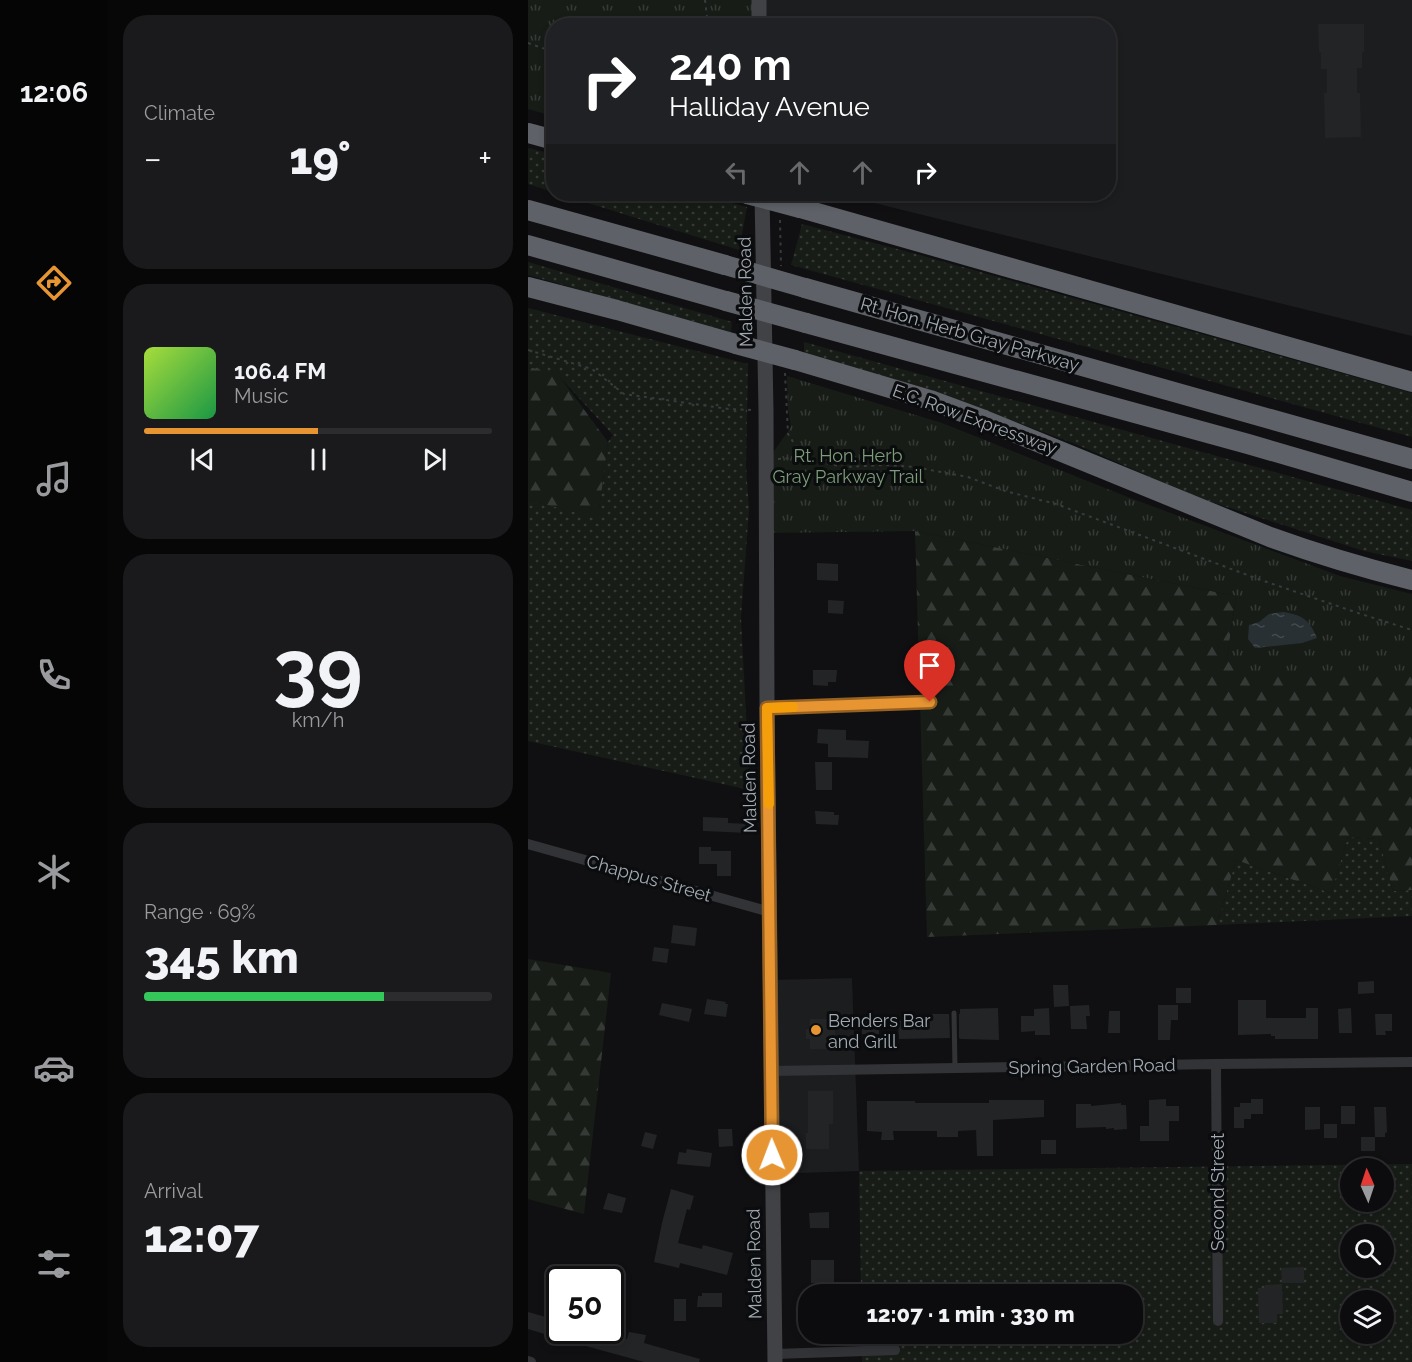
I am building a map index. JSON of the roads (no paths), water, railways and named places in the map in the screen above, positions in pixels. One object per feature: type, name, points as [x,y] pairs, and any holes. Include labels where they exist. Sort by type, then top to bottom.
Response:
[{"type":"highway","points":[[528,133],[546,138]]},
{"type":"highway","points":[[774,201],[1412,382]]},
{"type":"highway","name":"Rt. Hon. Herb Gray Parkway","points":[[528,210],[1412,459]]},
{"type":"highway","name":"Rt. Hon. Herb Gray Parkway","points":[[528,245],[1248,444],[1412,492]]},
{"type":"highway","name":"E.C. Row Expressway","points":[[528,287],[795,360],[930,400],[1005,428],[1270,537],[1373,571],[1412,580]]},
{"type":"main road","points":[[759,0],[759,18]]},
{"type":"main road","name":"Malden Road","points":[[762,201],[767,461],[767,708],[775,1358]]},
{"type":"street","points":[[767,708],[930,702]]},
{"type":"street","name":"Chappus Street","points":[[528,844],[770,912]]},
{"type":"street","name":"Spring Garden Road","points":[[771,1071],[1412,1062]]},
{"type":"street","name":"Second Street","points":[[1216,1064],[1218,1321]]},
{"type":"street","points":[[775,1358],[895,1350]]},
{"type":"lane","points":[[954,1013],[955,1068]]},
{"type":"water","points":[[1283,612],[1304,619],[1311,626],[1317,638],[1302,643],[1255,648],[1248,639],[1249,625],[1259,622],[1269,614]]},
{"type":"place","name":"Benders Bar and Grill","points":[[816,1030]]},
{"type":"park label","name":"Rt. Hon. Herb Gray Parkway Trail","points":[[848,465]]}]
